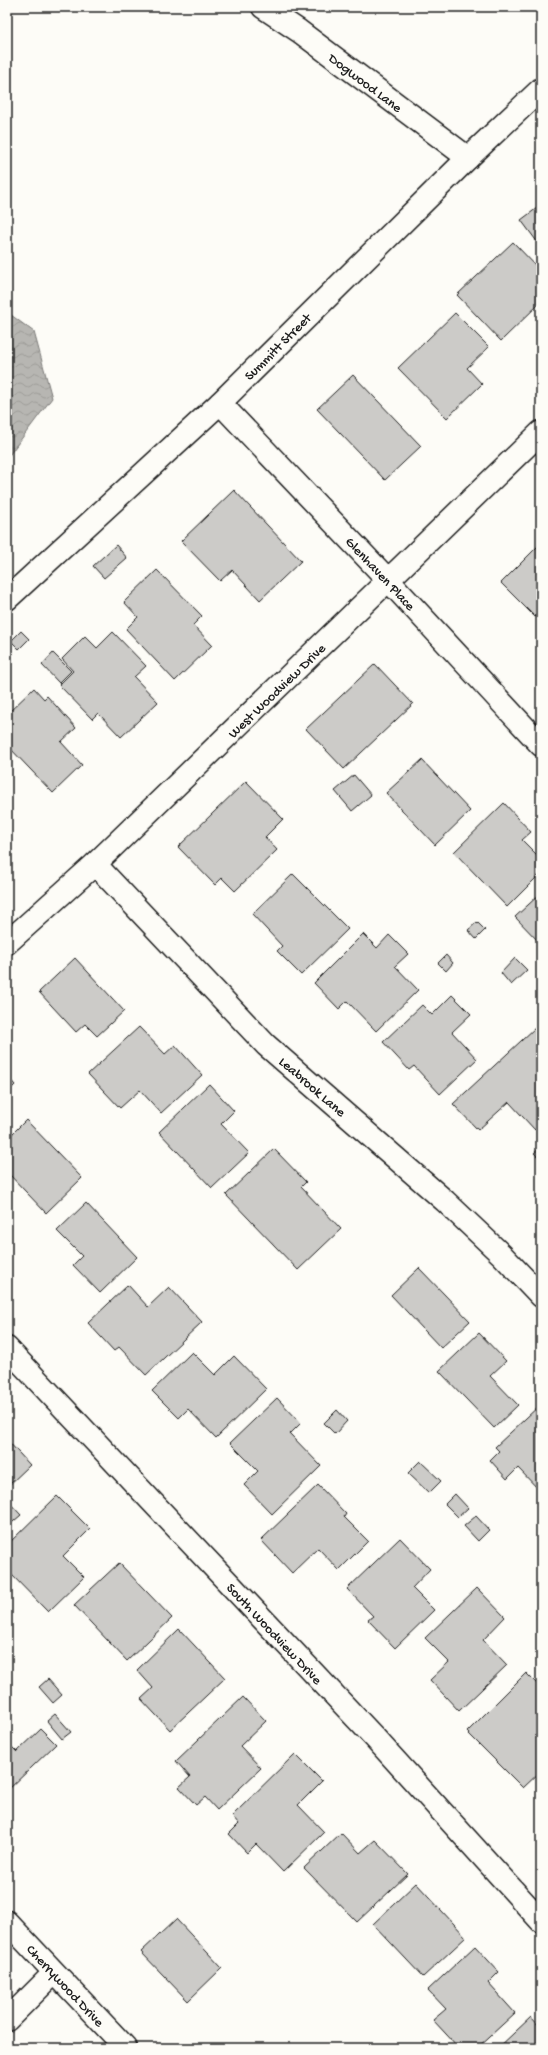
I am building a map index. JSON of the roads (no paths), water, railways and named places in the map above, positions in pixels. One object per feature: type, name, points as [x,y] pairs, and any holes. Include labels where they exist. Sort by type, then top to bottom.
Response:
[{"type":"street","name":"Dogwood Lane","points":[[263,7],[305,36],[468,158]]},
{"type":"street","name":"Summitt Street","points":[[7,599],[220,403],[541,88]]},
{"type":"street","name":"Glenhaven Place","points":[[220,403],[389,580],[541,745]]},
{"type":"street","name":"West Woodview Drive","points":[[7,943],[95,864],[541,432]]},
{"type":"street","name":"Leabrook Lane","points":[[95,864],[266,1045],[446,1201],[502,1255],[541,1296]]},
{"type":"street","name":"South Woodview Drive","points":[[7,1348],[374,1737],[541,1921]]},
{"type":"street","name":"Cherrywood Drive","points":[[7,1922],[126,2048]]},
{"type":"street","points":[[7,2020],[54,1973]]},
{"type":"water","points":[[7,312],[34,332],[52,398],[7,458]]}]
